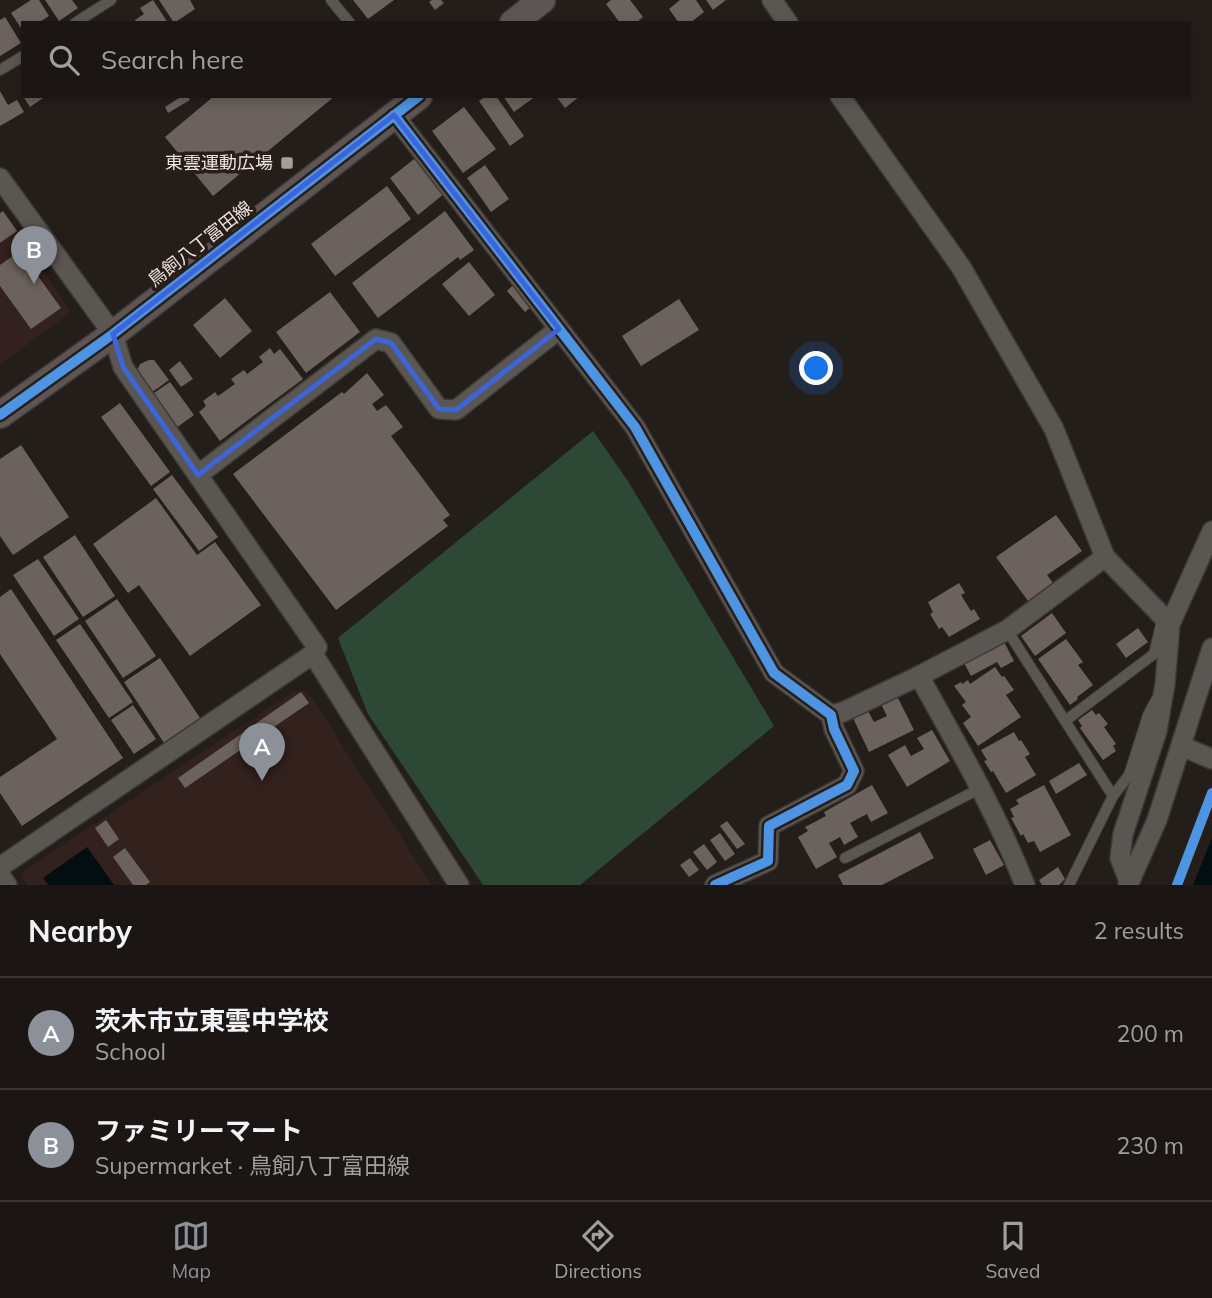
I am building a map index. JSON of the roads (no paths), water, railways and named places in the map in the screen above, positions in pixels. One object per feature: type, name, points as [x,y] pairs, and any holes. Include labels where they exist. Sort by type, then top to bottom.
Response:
[{"type":"main road","points":[[516,21],[542,0]]},
{"type":"main road","name":"鳥飼八丁富田線","points":[[0,415],[113,334],[409,102]]},
{"type":"street","points":[[772,0],[787,21]]},
{"type":"street","points":[[841,98],[961,267],[995,325],[1054,429],[1105,557],[1167,620]]},
{"type":"street","points":[[409,102],[559,329],[635,427],[774,673],[831,715],[834,729],[854,771],[847,785],[769,826],[768,862],[715,885]]},
{"type":"street","points":[[0,867],[313,654],[317,647],[123,367],[113,334],[2,184]]},
{"type":"street","points":[[198,475],[376,339],[391,343],[439,409],[456,410],[559,329]]},
{"type":"street","points":[[1128,883],[1120,858],[1123,834],[1157,731],[1165,684],[1167,620],[1212,531]]},
{"type":"street","points":[[831,715],[843,712],[919,676],[1007,630],[1105,557]]},
{"type":"street","points":[[1128,883],[1157,820],[1196,752],[1212,648]]},
{"type":"street","points":[[313,654],[459,885]]},
{"type":"street","points":[[919,676],[981,788],[1025,885]]},
{"type":"street","points":[[0,875],[7,885]]},
{"type":"lane","points":[[78,21],[111,0]]},
{"type":"lane","points":[[331,0],[348,21]]},
{"type":"lane","points":[[0,70],[21,57]]},
{"type":"lane","points":[[1065,721],[1154,654],[1167,620]]},
{"type":"lane","points":[[1007,630],[1113,796]]},
{"type":"lane","points":[[1069,885],[1113,796],[1129,775],[1149,715],[1165,684]]},
{"type":"lane","points":[[845,858],[981,788]]},
{"type":"place","name":"東雲運動広場","points":[[287,163]]},
{"type":"place","name":"ファミリーマート","points":[[34,284]]},
{"type":"place","name":"茨木市立東雲中学校","points":[[262,781]]}]
